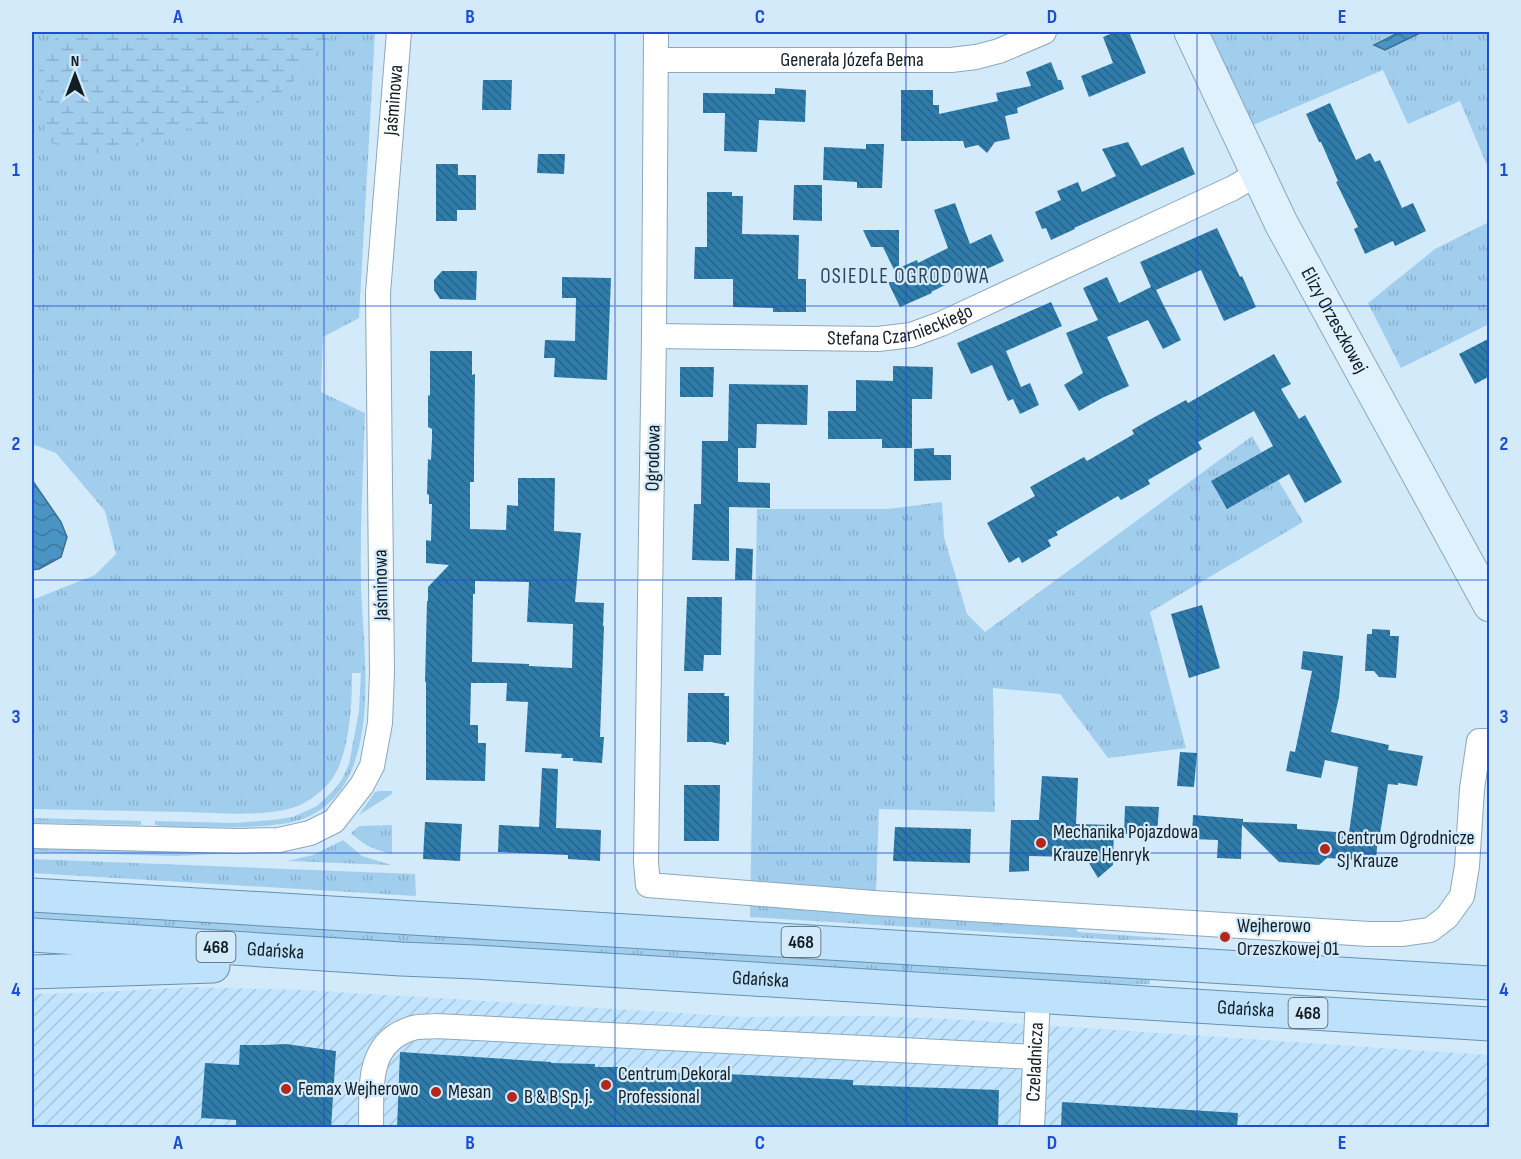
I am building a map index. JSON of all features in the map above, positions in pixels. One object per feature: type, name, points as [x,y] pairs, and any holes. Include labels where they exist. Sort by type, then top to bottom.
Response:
[{"type":"main road","name":"Gdańska","points":[[32,895],[1490,983]]},
{"type":"main road","name":"Gdańska","points":[[32,935],[1490,1024]]},
{"type":"main road","points":[[32,972],[401,959]]},
{"type":"street","name":"Jaśminowa","points":[[32,836],[227,841],[279,840],[310,833],[334,821],[362,785],[372,766],[380,723],[382,673],[378,294],[399,32]]},
{"type":"street","name":"Ogrodowa","points":[[656,32],[646,850],[648,885],[874,903],[1369,934],[1401,934],[1430,930],[1447,917],[1462,896],[1479,741],[1490,741]]},
{"type":"street","name":"Generała Józefa Bema","points":[[656,60],[951,60],[999,51],[1044,32]]},
{"type":"street","name":"Elizy Orzeszkowej","points":[[1191,32],[1281,223],[1490,605]]},
{"type":"street","name":"Stefana Czarnieckiego","points":[[654,336],[878,339],[911,334],[941,324],[1233,188],[1257,174]]},
{"type":"street","name":"Czeladnicza","points":[[1032,1128],[1038,996]]},
{"type":"street","points":[[371,1128],[373,1075],[378,1054],[393,1037],[413,1028],[436,1026],[1035,1057]]},
{"type":"shaded area","points":[[194,987],[304,990],[745,1017],[873,1016],[949,1019],[1489,1055],[1489,1127],[32,1127],[32,994]]},
{"type":"green space","points":[[32,32],[375,32],[359,318],[323,337],[321,392],[365,413],[361,565],[366,683],[364,718],[358,751],[347,781],[328,804],[300,820],[273,825],[239,827],[155,825],[155,821],[234,823],[272,820],[293,817],[317,806],[335,789],[349,764],[359,711],[361,673],[352,673],[346,745],[336,772],[321,791],[297,806],[266,813],[240,814],[32,809],[32,600],[95,575],[116,554],[105,511],[56,453],[32,444]]},
{"type":"green space","points":[[61,32],[334,32],[286,90],[212,123],[101,154],[46,142],[38,60]]},
{"type":"green space","points":[[1206,32],[1489,32],[1489,170],[1460,101],[1408,124],[1383,70],[1251,126]]},
{"type":"green space","points":[[1489,222],[1489,324],[1401,368],[1368,303],[1435,249]]},
{"type":"green space","points":[[1252,436],[1303,522],[1150,612],[1186,748],[1108,758],[1060,694],[993,688],[995,812],[879,809],[876,893],[1075,927],[1078,932],[1191,940],[1116,940],[750,917],[757,509],[888,509],[942,502],[944,537],[967,614],[985,632]]},
{"type":"green space","points":[[392,791],[392,794],[359,815],[375,792]]},
{"type":"green space","points":[[32,818],[141,821],[141,824],[32,823]]},
{"type":"green space","points":[[392,825],[392,854],[360,841],[351,833],[359,826]]},
{"type":"green space","points":[[343,840],[362,856],[391,865],[287,861],[313,855]]},
{"type":"green space","points":[[32,847],[239,853],[176,856],[32,852]]},
{"type":"green space","points":[[32,859],[415,874],[416,896],[32,873]]},
{"type":"green space","points":[[32,906],[1150,973],[1150,984],[1111,985],[32,920]]},
{"type":"water","points":[[1400,32],[1422,32],[1385,50],[1374,45]]},
{"type":"water","points":[[32,480],[61,522],[67,537],[61,557],[39,569],[32,570]]},
{"type":"building","points":[[1115,32],[1129,32],[1146,73],[1089,97],[1081,76],[1113,63],[1103,37]]},
{"type":"building","points":[[1051,62],[1064,89],[1017,108],[1018,113],[1005,116],[1010,139],[995,142],[987,153],[978,145],[965,148],[963,141],[901,141],[901,90],[933,90],[933,105],[939,105],[939,114],[998,101],[996,93],[1031,86],[1026,72]]},
{"type":"building","points":[[483,80],[512,80],[511,110],[482,110]]},
{"type":"building","points":[[775,88],[806,90],[805,122],[759,120],[757,152],[724,151],[725,113],[703,113],[703,93],[775,94]]},
{"type":"building","points":[[1330,103],[1356,160],[1370,153],[1375,162],[1380,160],[1402,208],[1413,203],[1426,231],[1395,246],[1393,241],[1365,254],[1354,229],[1358,227],[1336,182],[1338,181],[1321,142],[1306,114]]},
{"type":"building","points":[[1128,142],[1141,166],[1183,147],[1195,174],[1051,240],[1046,228],[1042,229],[1035,212],[1061,200],[1057,191],[1078,182],[1082,192],[1116,176],[1102,149]]},
{"type":"building","points":[[866,144],[884,144],[882,188],[857,188],[857,182],[823,180],[824,147],[866,149]]},
{"type":"building","points":[[538,154],[565,154],[564,174],[537,173]]},
{"type":"building","points":[[436,164],[458,164],[458,175],[476,175],[476,210],[457,210],[457,221],[436,221]]},
{"type":"building","points":[[794,185],[822,185],[822,221],[793,220]]},
{"type":"building","points":[[707,192],[732,192],[732,196],[743,196],[742,234],[799,235],[798,279],[806,279],[806,312],[773,312],[773,308],[733,307],[733,279],[694,279],[695,247],[707,247]]},
{"type":"building","points":[[955,203],[970,244],[991,234],[1004,261],[974,275],[972,271],[947,282],[951,282],[900,307],[888,282],[900,282],[883,247],[871,247],[863,230],[899,230],[899,268],[917,260],[918,263],[948,248],[934,210]]},
{"type":"building","points":[[1217,228],[1256,307],[1224,321],[1201,270],[1156,290],[1181,340],[1163,349],[1148,320],[1107,337],[1129,386],[1079,411],[1064,385],[1083,373],[1066,333],[1098,320],[1083,288],[1107,277],[1119,303],[1151,287],[1140,262]]},
{"type":"building","points":[[442,271],[477,271],[476,300],[440,299],[434,290],[434,280]]},
{"type":"building","points":[[562,277],[611,278],[607,380],[554,377],[555,358],[544,358],[545,340],[575,341],[576,298],[562,298]]},
{"type":"building","points":[[1051,302],[1062,326],[1006,351],[1021,387],[1030,383],[1039,405],[1020,414],[1013,399],[1008,401],[992,365],[971,374],[957,343]]},
{"type":"building","points":[[1490,338],[1490,376],[1475,384],[1459,354]]},
{"type":"building","points":[[430,351],[472,351],[472,375],[475,374],[474,482],[470,482],[470,529],[506,530],[507,505],[518,506],[518,478],[555,478],[554,531],[581,533],[575,602],[604,603],[600,737],[604,737],[602,763],[573,761],[573,758],[561,758],[562,754],[525,752],[528,702],[506,701],[507,683],[471,683],[470,725],[478,725],[478,743],[486,743],[485,781],[426,780],[425,682],[428,587],[449,565],[426,563],[426,540],[431,541],[432,504],[429,504],[427,494],[428,459],[431,460],[432,439],[432,429],[428,427],[428,395],[430,396]],"holes":[[[475,581],[529,582],[527,622],[573,624],[572,668],[472,662]]]},
{"type":"building","points":[[1274,354],[1291,384],[1281,389],[1299,419],[1305,415],[1342,482],[1305,503],[1289,474],[1227,509],[1211,481],[1273,446],[1254,411],[1198,442],[1202,449],[1148,480],[1150,484],[1121,500],[1118,496],[1056,532],[1058,535],[1048,540],[1051,546],[1022,563],[1019,557],[1009,563],[987,523],[1035,496],[1030,487],[1084,457],[1087,461],[1134,434],[1132,430],[1151,419],[1186,400],[1188,403]]},
{"type":"building","points":[[893,366],[933,367],[932,399],[912,399],[912,448],[882,448],[882,439],[828,439],[828,411],[856,411],[856,380],[893,381]]},
{"type":"building","points":[[680,367],[714,367],[713,397],[680,397]]},
{"type":"building","points":[[729,384],[808,385],[807,425],[757,424],[756,448],[738,448],[738,482],[770,483],[770,508],[729,507],[729,561],[692,560],[694,504],[701,504],[702,441],[728,441]]},
{"type":"building","points":[[934,448],[934,455],[951,455],[951,480],[914,481],[914,449]]},
{"type":"building","points":[[736,548],[753,549],[752,580],[735,580]]},
{"type":"building","points":[[687,597],[722,597],[721,655],[704,655],[703,671],[684,671]]},
{"type":"building","points":[[1202,605],[1220,668],[1189,678],[1171,614]]},
{"type":"building","points":[[1372,629],[1390,630],[1390,636],[1399,636],[1396,678],[1379,677],[1374,671],[1365,671],[1367,634],[1372,634]]},
{"type":"building","points":[[1303,651],[1343,656],[1339,697],[1331,732],[1389,745],[1388,750],[1423,756],[1417,786],[1388,784],[1380,834],[1378,834],[1376,861],[1327,858],[1319,865],[1279,862],[1242,825],[1241,859],[1217,858],[1218,840],[1192,839],[1193,815],[1243,819],[1243,822],[1297,824],[1297,829],[1349,833],[1358,767],[1325,760],[1321,778],[1286,771],[1290,751],[1295,752],[1312,671],[1301,669]]},
{"type":"building","points":[[688,693],[725,693],[724,696],[729,696],[729,742],[726,742],[726,745],[711,742],[687,742]]},
{"type":"building","points":[[1180,752],[1197,753],[1194,787],[1177,786]]},
{"type":"building","points":[[542,768],[558,769],[556,828],[601,830],[600,861],[568,859],[568,855],[498,852],[499,825],[539,827]]},
{"type":"building","points":[[1042,776],[1078,778],[1076,824],[1114,825],[1113,865],[1098,878],[1089,863],[1072,863],[1072,857],[1029,856],[1029,871],[1009,872],[1011,820],[1039,820]]},
{"type":"building","points":[[684,785],[720,785],[719,841],[684,841]]},
{"type":"building","points":[[1125,806],[1159,807],[1157,835],[1124,834]]},
{"type":"building","points":[[425,822],[462,824],[460,861],[423,859]]},
{"type":"building","points":[[895,827],[971,829],[970,863],[893,861]]},
{"type":"building","name":"Femax Wejherowo","points":[[286,1044],[336,1051],[331,1128],[236,1128],[236,1120],[201,1118],[205,1063],[239,1065],[240,1045]]},
{"type":"building","points":[[400,1052],[595,1064],[595,1067],[626,1067],[626,1072],[853,1080],[853,1085],[999,1090],[998,1128],[397,1128]]},
{"type":"building","points":[[1062,1102],[1238,1113],[1237,1128],[1061,1128]]},
{"type":"place","name":"Mechanika Pojazdowa Krauze Henryk","points":[[1041,843]]},
{"type":"place","name":"Centrum Ogrodnicze SJ Krauze","points":[[1325,849]]},
{"type":"place","name":"Wejherowo Orzeszkowej 01","points":[[1225,937]]},
{"type":"place","name":"Centrum Dekoral Professional","points":[[606,1085]]},
{"type":"place","name":"Femax Wejherowo","points":[[286,1089]]},
{"type":"place","name":"Mesan","points":[[436,1092]]},
{"type":"place","name":"B & B Sp. j.","points":[[512,1097]]},
{"type":"district","name":"OSIEDLE OGRODOWA","points":[[905,276]]}]
